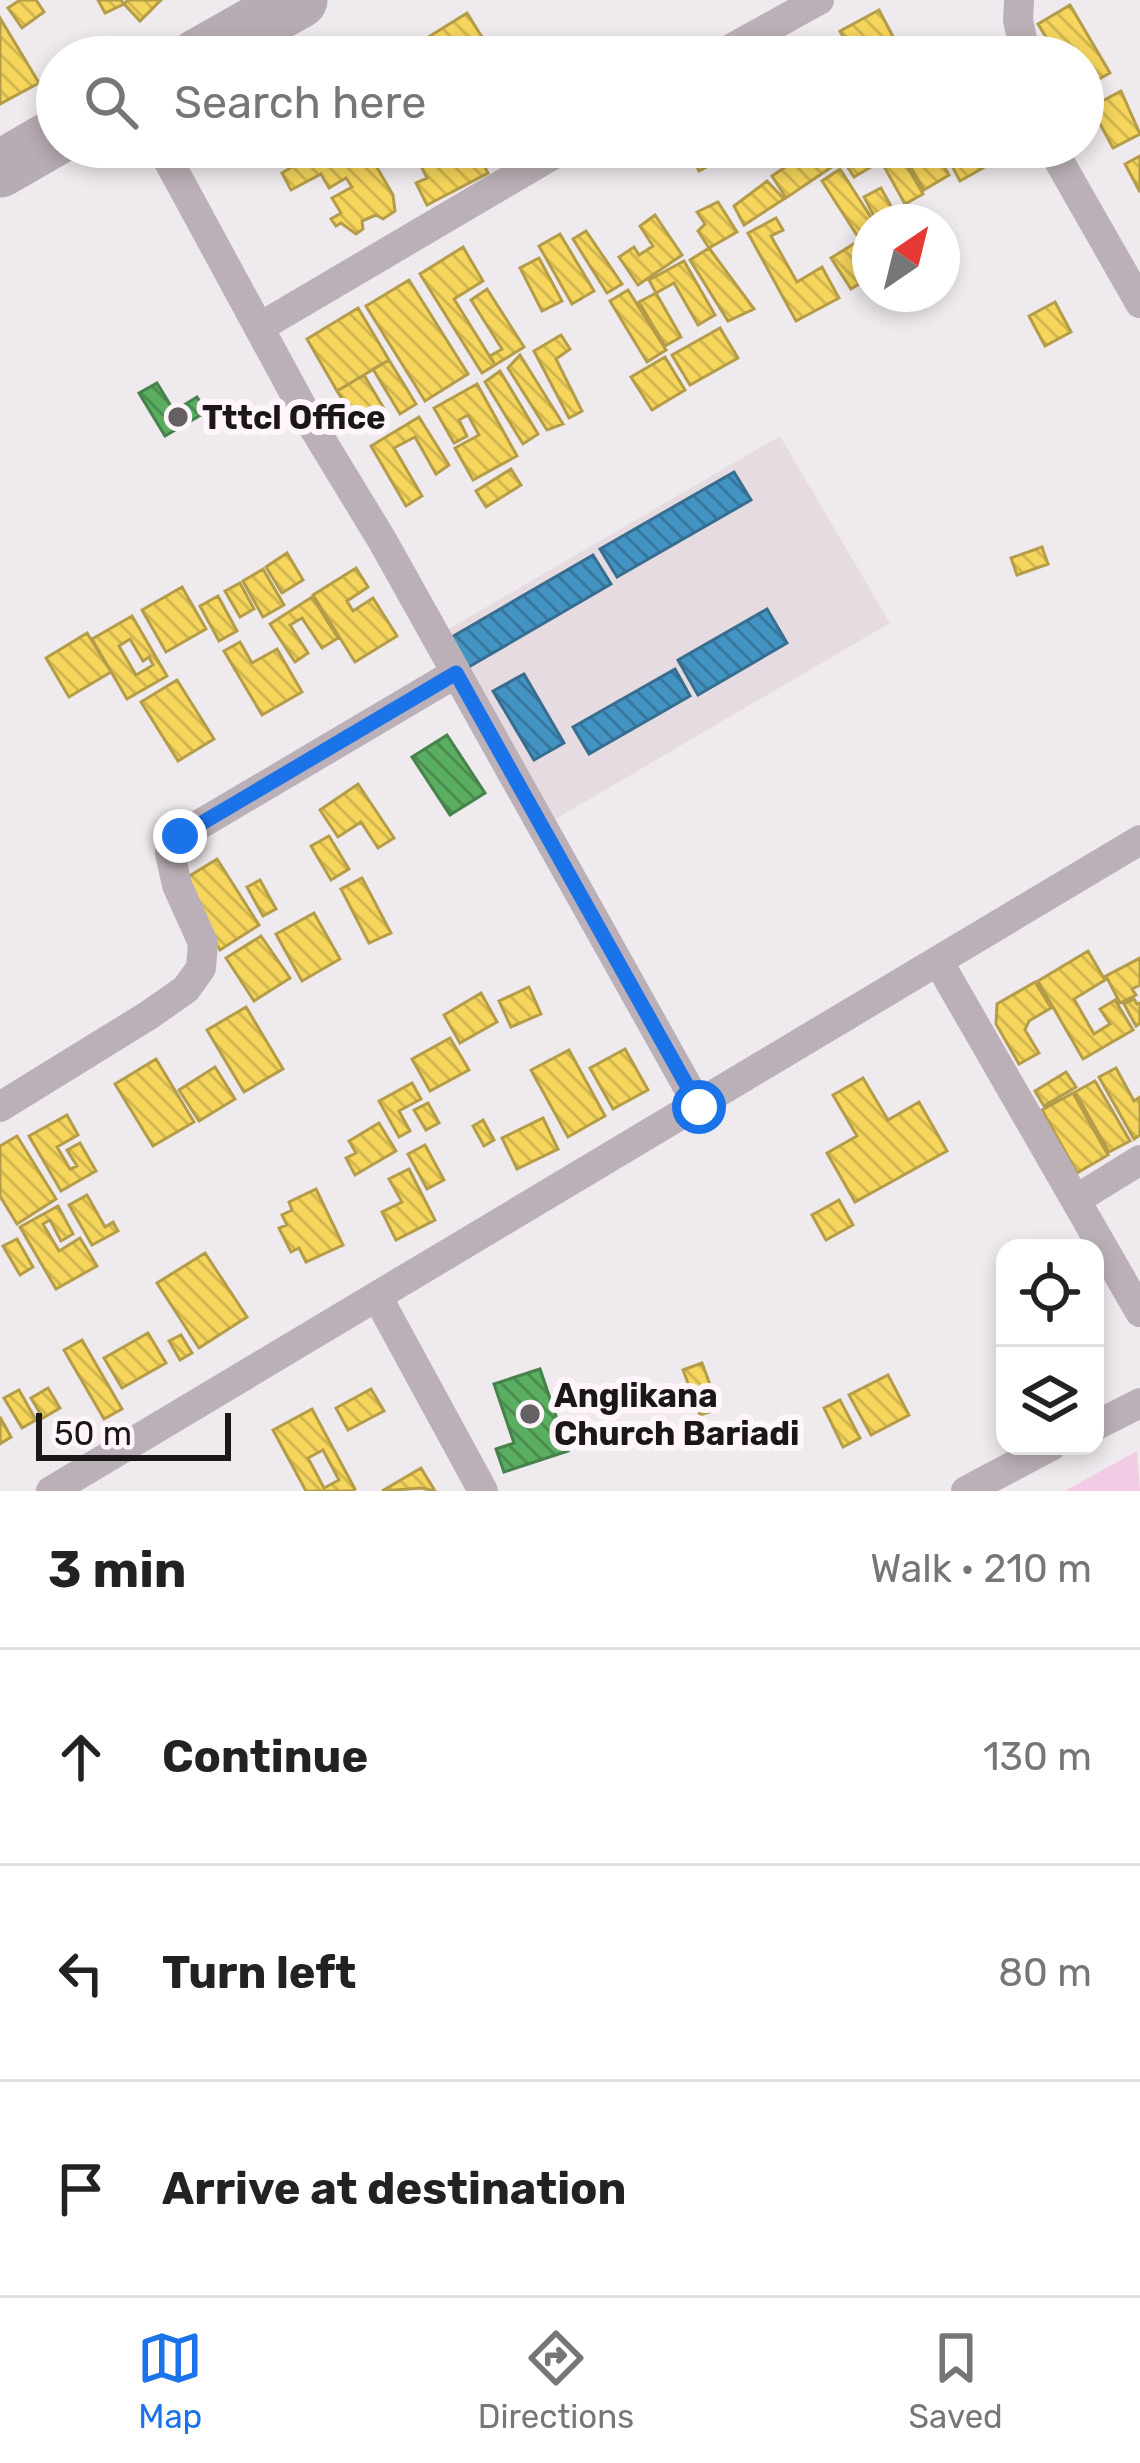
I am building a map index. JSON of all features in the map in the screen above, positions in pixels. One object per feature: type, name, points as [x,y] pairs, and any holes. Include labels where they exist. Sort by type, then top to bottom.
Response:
[{"type":"highway","points":[[235,36],[299,0]]},
{"type":"highway","points":[[0,169],[36,148]]},
{"type":"street","points":[[754,36],[819,0]]},
{"type":"street","points":[[1019,0],[1022,36]]},
{"type":"street","points":[[173,168],[309,420],[382,539],[699,1107]]},
{"type":"street","points":[[260,327],[529,168]]},
{"type":"street","points":[[1063,168],[1140,303]]},
{"type":"street","points":[[0,1106],[149,1015],[186,989],[201,968],[203,943],[177,885],[170,853],[180,836],[456,673]]},
{"type":"street","points":[[51,1491],[1140,840]]},
{"type":"street","points":[[938,961],[1140,1312]]},
{"type":"street","points":[[1077,1199],[1140,1160]]},
{"type":"street","points":[[378,1298],[483,1491]]},
{"type":"street","points":[[1104,1421],[1140,1403]]},
{"type":"street","points":[[966,1491],[1034,1455]]},
{"type":"shaded area","points":[[780,436],[890,623],[552,821],[442,633]]},
{"type":"shaded area","points":[[1137,1451],[1140,1491],[1065,1491]]},
{"type":"building: Homes","points":[[20,0],[36,0],[44,12],[22,28],[8,8]]},
{"type":"building: Homes","points":[[98,0],[121,0],[124,4],[105,13]]},
{"type":"building: Homes","points":[[161,0],[140,21],[124,4]]},
{"type":"building: Homes","points":[[1070,5],[1088,36],[1045,36],[1038,24]]},
{"type":"building: Homes","points":[[879,10],[893,36],[843,36],[840,31]]},
{"type":"building: Homes","points":[[467,13],[481,36],[430,36]]},
{"type":"building: Homes","points":[[0,18],[36,85],[0,104]]},
{"type":"building: Homes","points":[[1121,91],[1140,134],[1113,148],[1104,131],[1104,100]]},
{"type":"building: Homes","points":[[1140,156],[1140,192],[1125,164]]},
{"type":"building: Homes","points":[[290,168],[377,168],[393,195],[395,211],[383,219],[376,215],[362,221],[363,229],[356,234],[331,219],[341,213],[332,198],[352,187],[346,178],[329,188],[321,174],[291,190],[282,173]]},
{"type":"building: Homes","points":[[422,168],[486,168],[488,173],[427,205],[416,183],[427,178]]},
{"type":"building: Homes","points":[[784,168],[830,168],[786,198],[772,176]]},
{"type":"building: Homes","points":[[848,168],[869,168],[854,177]]},
{"type":"building: Homes","points":[[885,168],[908,168],[923,194],[905,204]]},
{"type":"building: Homes","points":[[911,168],[945,168],[949,175],[924,190]]},
{"type":"building: Homes","points":[[953,168],[983,168],[960,181]]},
{"type":"building: Homes","points":[[840,169],[862,204],[852,204],[852,228],[822,181]]},
{"type":"building: Homes","points":[[767,181],[784,199],[744,225],[734,206]]},
{"type":"building: Homes","points":[[881,188],[890,204],[868,204],[864,197]]},
{"type":"building: Homes","points":[[718,202],[737,232],[709,248],[698,231],[705,224],[697,212]]},
{"type":"building: Homes","points":[[655,215],[682,255],[638,285],[619,257],[634,247],[639,255],[653,246],[640,226]]},
{"type":"building: Homes","points":[[776,218],[783,230],[771,236],[797,282],[822,267],[839,298],[796,321],[748,233]]},
{"type":"building: Homes","points":[[586,231],[622,284],[607,293],[573,239]]},
{"type":"building: Homes","points":[[560,234],[594,291],[572,304],[539,246]]},
{"type":"building: Homes","points":[[852,245],[852,288],[851,289],[831,258]]},
{"type":"building: Homes","points":[[463,247],[483,281],[454,299],[495,365],[482,373],[420,274]]},
{"type":"building: Homes","points":[[709,248],[754,309],[728,321],[690,260]]},
{"type":"building: Homes","points":[[539,258],[562,301],[542,311],[520,268]]},
{"type":"building: Homes","points":[[684,261],[715,315],[698,325],[674,283],[656,293],[649,280]]},
{"type":"building: Homes","points":[[409,280],[468,374],[425,401],[366,306]]},
{"type":"building: Homes","points":[[487,289],[524,347],[495,365],[490,356],[502,349],[471,300]]},
{"type":"building: Homes","points":[[628,290],[666,350],[647,362],[610,301]]},
{"type":"building: Homes","points":[[656,293],[681,337],[665,346],[639,302]]},
{"type":"building: Homes","points":[[1055,302],[1071,332],[1045,346],[1029,316]]},
{"type":"building: Homes","points":[[358,308],[389,360],[337,391],[307,339]]},
{"type":"building: Homes","points":[[720,328],[738,358],[690,385],[672,355]]},
{"type":"building: Homes","points":[[561,335],[570,349],[556,359],[582,411],[569,418],[534,351]]},
{"type":"building: Homes","points":[[520,355],[563,424],[547,430],[508,368]]},
{"type":"building: Homes","points":[[665,357],[685,390],[652,410],[631,377]]},
{"type":"building: Homes","points":[[389,360],[416,404],[400,414],[373,369]]},
{"type":"building: Homes","points":[[500,371],[538,434],[523,444],[485,382]]},
{"type":"building: Homes","points":[[364,375],[386,412],[360,427],[337,391]]},
{"type":"building: Homes","points":[[477,384],[517,456],[473,480],[455,448],[479,435],[468,415],[459,420],[467,436],[454,443],[434,408]]},
{"type":"building: Homes","points":[[419,417],[449,465],[436,474],[415,437],[394,448],[422,496],[406,506],[371,446]]},
{"type":"building: Homes","points":[[511,469],[521,485],[486,507],[476,491]]},
{"type":"building: Homes","points":[[1042,547],[1048,564],[1017,575],[1011,558]]},
{"type":"building: Homes","points":[[287,553],[303,580],[282,593],[266,567]]},
{"type":"building: Homes","points":[[356,568],[368,587],[347,601],[353,611],[373,598],[397,636],[355,662],[313,595]]},
{"type":"building: Homes","points":[[263,569],[284,605],[263,617],[243,581]]},
{"type":"building: Homes","points":[[240,583],[254,609],[240,617],[225,591]]},
{"type":"building: Homes","points":[[182,587],[206,629],[166,652],[142,610]]},
{"type":"building: Homes","points":[[218,596],[237,631],[219,641],[200,606]]},
{"type":"building: Homes","points":[[312,597],[338,638],[322,648],[302,618],[290,625],[308,653],[295,662],[270,624]]},
{"type":"building: Homes","points":[[132,616],[167,676],[127,699],[92,639]],"holes":[[[130,639],[143,661],[149,657],[153,665],[136,675],[119,646]]]},
{"type":"building: Homes","points":[[87,633],[111,672],[69,697],[46,658]]},
{"type":"building: Homes","points":[[240,642],[252,663],[277,649],[302,692],[262,715],[224,651]]},
{"type":"building: Homes","points":[[177,680],[214,739],[178,761],[141,702]]},
{"type":"building: Homes","points":[[358,784],[394,838],[378,848],[361,822],[338,837],[320,810]]},
{"type":"building: Homes","points":[[329,836],[349,869],[331,880],[311,846]]},
{"type":"building: Homes","points":[[217,859],[259,925],[220,950],[178,883]]},
{"type":"building: Homes","points":[[362,878],[391,933],[369,943],[341,889]]},
{"type":"building: Homes","points":[[260,880],[276,909],[263,916],[247,887]]},
{"type":"building: Homes","points":[[314,913],[340,959],[302,981],[276,934]]},
{"type":"building: Homes","points":[[261,936],[290,978],[254,1001],[226,958]]},
{"type":"building: Homes","points":[[1088,951],[1105,980],[1074,999],[1094,1034],[1110,1024],[1100,1009],[1115,1000],[1133,1030],[1083,1059],[1038,981]]},
{"type":"building: Homes","points":[[1140,958],[1140,985],[1132,989],[1136,995],[1120,1003],[1106,976]]},
{"type":"building: Homes","points":[[1035,982],[1051,1008],[1029,1021],[1025,1030],[1039,1053],[1019,1064],[996,1024],[997,1004]]},
{"type":"building: Homes","points":[[529,987],[541,1014],[511,1027],[499,1001]]},
{"type":"building: Homes","points":[[481,993],[497,1022],[460,1043],[444,1015]]},
{"type":"building: Homes","points":[[1134,999],[1140,1003],[1136,1026],[1124,1004]]},
{"type":"building: Homes","points":[[246,1007],[283,1069],[244,1092],[207,1030]]},
{"type":"building: Homes","points":[[450,1038],[469,1070],[430,1091],[412,1059]]},
{"type":"building: Homes","points":[[625,1049],[648,1090],[613,1109],[590,1068]]},
{"type":"building: Homes","points":[[569,1050],[605,1116],[568,1137],[531,1070]]},
{"type":"building: Homes","points":[[156,1059],[194,1122],[153,1146],[115,1084]]},
{"type":"building: Homes","points":[[215,1067],[235,1099],[199,1121],[179,1090]]},
{"type":"building: Homes","points":[[1116,1068],[1134,1101],[1140,1097],[1140,1135],[1134,1139],[1099,1077]]},
{"type":"building: Homes","points":[[1066,1072],[1076,1087],[1044,1106],[1035,1091]]},
{"type":"building: Homes","points":[[863,1078],[888,1120],[919,1102],[947,1151],[855,1202],[827,1153],[857,1136],[833,1095]]},
{"type":"building: Homes","points":[[1095,1081],[1130,1141],[1109,1152],[1075,1092]]},
{"type":"building: Homes","points":[[412,1083],[421,1099],[399,1111],[410,1131],[399,1137],[379,1101]]},
{"type":"building: Homes","points":[[1073,1093],[1108,1155],[1077,1173],[1042,1110]]},
{"type":"building: Homes","points":[[428,1103],[439,1123],[426,1130],[414,1110]]},
{"type":"building: Homes","points":[[67,1115],[78,1135],[57,1147],[70,1169],[77,1166],[67,1150],[80,1143],[96,1171],[61,1191],[29,1136]]},
{"type":"building: Homes","points":[[543,1118],[558,1149],[517,1169],[502,1138]]},
{"type":"building: Homes","points":[[483,1120],[494,1140],[484,1146],[473,1126]]},
{"type":"building: Homes","points":[[379,1123],[396,1151],[355,1175],[346,1158],[356,1153],[349,1141]]},
{"type":"building: Homes","points":[[17,1136],[56,1199],[17,1224],[0,1196],[0,1146]]},
{"type":"building: Homes","points":[[425,1145],[444,1180],[427,1189],[408,1154]]},
{"type":"building: Homes","points":[[409,1169],[435,1220],[396,1240],[382,1212],[402,1202],[389,1179]]},
{"type":"building: Homes","points":[[316,1189],[343,1245],[306,1262],[299,1248],[291,1252],[279,1228],[287,1225],[282,1215],[292,1210],[289,1202]]},
{"type":"building: Homes","points":[[87,1195],[105,1227],[113,1222],[118,1231],[92,1245],[69,1205]]},
{"type":"building: Homes","points":[[839,1200],[853,1225],[826,1240],[812,1215]]},
{"type":"building: Homes","points":[[58,1206],[73,1234],[61,1241],[50,1220],[43,1224],[59,1251],[80,1238],[97,1266],[56,1289],[20,1227]]},
{"type":"building: Homes","points":[[17,1239],[33,1267],[20,1275],[3,1246]]},
{"type":"building: Homes","points":[[205,1253],[247,1317],[199,1348],[157,1283]]},
{"type":"building: Homes","points":[[148,1333],[166,1363],[122,1388],[104,1358]]},
{"type":"building: Homes","points":[[181,1335],[192,1353],[180,1360],[169,1341]]},
{"type":"building: Homes","points":[[82,1340],[122,1409],[104,1419],[64,1350]]},
{"type":"building: Homes","points":[[702,1363],[719,1409],[700,1415],[683,1370]]},
{"type":"building: Homes","points":[[888,1375],[909,1415],[871,1435],[849,1395]]},
{"type":"building: Homes","points":[[48,1388],[60,1408],[43,1418],[31,1398]]},
{"type":"building: Homes","points":[[371,1389],[384,1411],[348,1430],[336,1408]]},
{"type":"building: Homes","points":[[19,1390],[36,1420],[22,1428],[4,1398]]},
{"type":"building: Homes","points":[[840,1400],[860,1438],[843,1447],[824,1408]]},
{"type":"building: Homes","points":[[312,1409],[355,1489],[306,1491],[273,1430]],"holes":[[[323,1450],[339,1480],[324,1488],[308,1458]]]},
{"type":"building: Homes","points":[[0,1417],[11,1437],[0,1444]]},
{"type":"building: Homes","points":[[421,1468],[435,1491],[382,1491]]},
{"type":"building: Schools","points":[[734,472],[751,500],[617,577],[600,549]]},
{"type":"building: Schools","points":[[593,555],[611,584],[467,668],[450,638]]},
{"type":"building: Schools","points":[[767,609],[787,643],[698,695],[678,660]]},
{"type":"building: Schools","points":[[675,669],[690,696],[589,754],[573,727]]},
{"type":"building: Schools","points":[[524,674],[564,743],[534,760],[493,691]]},
{"type":"building: Public","points":[[157,383],[174,411],[197,397],[206,412],[165,436],[139,393]]},
{"type":"building: Public","points":[[447,735],[485,793],[450,815],[412,757]]},
{"type":"building: Public","name":"Anglikana Church Bariadi","points":[[540,1369],[568,1451],[504,1472],[496,1449],[514,1443],[494,1384]]},
{"type":"place","name":"Tttcl Office","points":[[178,417]]},
{"type":"place","name":"Anglikana Church Bariadi","points":[[530,1414]]},
{"type":"route","points":[[180,836],[456,673],[699,1107]]}]
